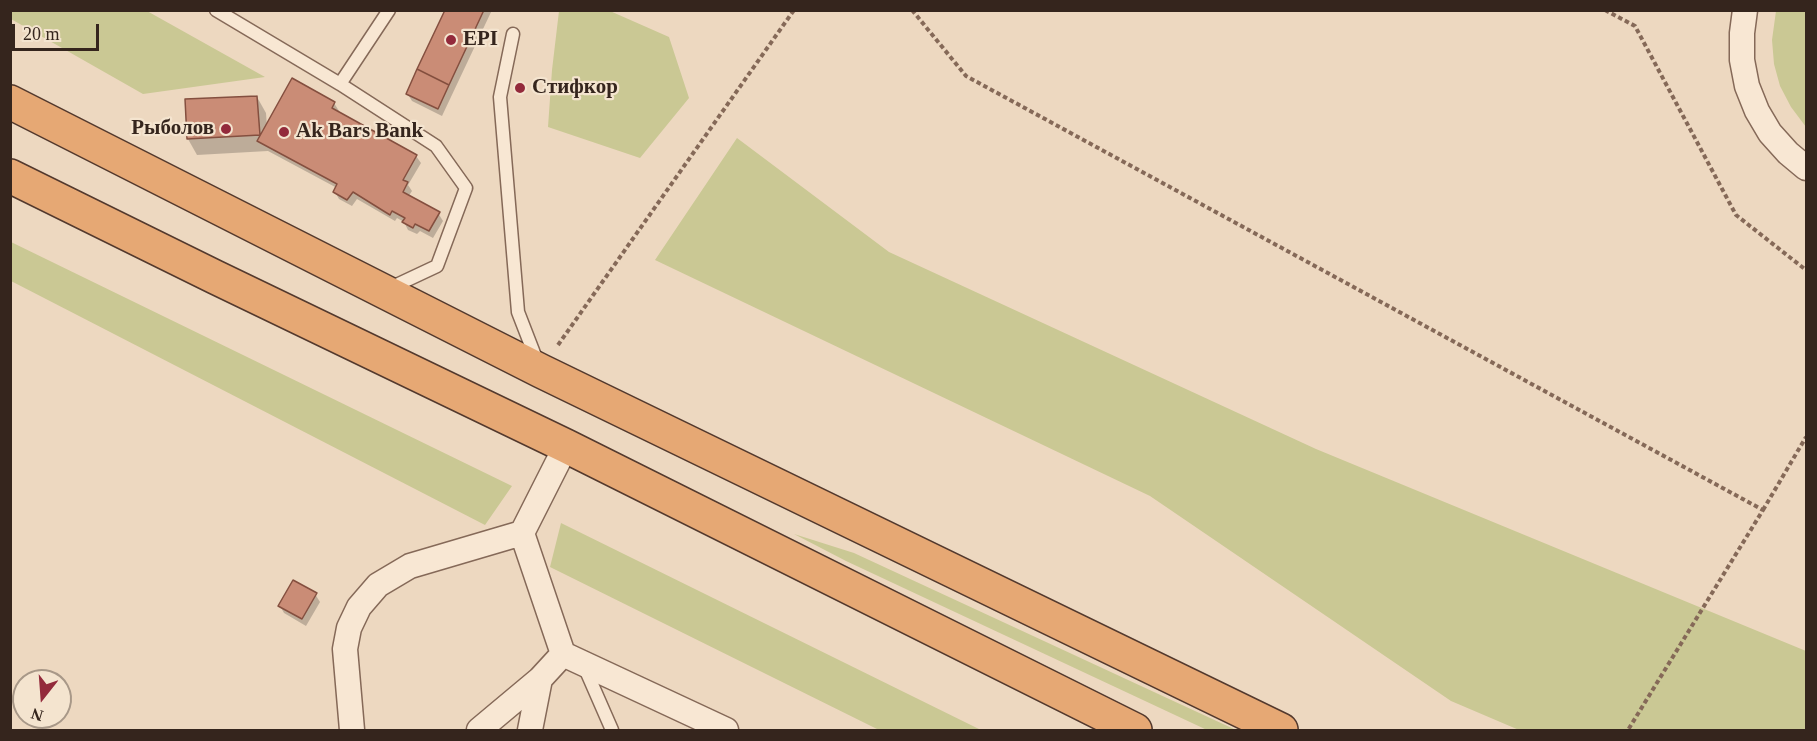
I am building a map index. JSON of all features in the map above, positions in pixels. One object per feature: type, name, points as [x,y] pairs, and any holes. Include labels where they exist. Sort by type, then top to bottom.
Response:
[{"type":"highway","points":[[10,102],[541,370],[1281,730]]},
{"type":"highway","points":[[10,176],[566,446],[1135,730]]},
{"type":"street","points":[[1745,10],[1742,60],[1747,86],[1756,111],[1776,140],[1806,168]]},
{"type":"street","points":[[352,730],[345,649],[349,627],[359,606],[378,585],[410,566],[522,533],[566,446]]},
{"type":"street","points":[[522,533],[573,658],[726,730]]},
{"type":"street","points":[[480,730],[540,679],[573,658]]},
{"type":"street","points":[[530,730],[540,679]]},
{"type":"lane","points":[[216,10],[340,84],[436,146],[466,188],[437,266],[385,291]]},
{"type":"lane","points":[[340,84],[389,10]]},
{"type":"lane","points":[[513,34],[500,97],[518,312],[541,370]]},
{"type":"lane","points":[[573,658],[612,730]]},
{"type":"path","points":[[541,370],[794,10]]},
{"type":"path","points":[[912,10],[966,76],[1763,510]]},
{"type":"path","points":[[1605,10],[1635,26],[1736,215],[1806,270]]},
{"type":"path","points":[[1628,730],[1806,437]]},
{"type":"shaded area","points":[[11,10],[147,11],[265,77],[143,94],[11,19]]},
{"type":"shaded area","points":[[559,11],[610,11],[669,37],[689,98],[640,158],[548,127]]},
{"type":"shaded area","points":[[1776,11],[1806,11],[1806,127],[1791,107],[1780,86],[1774,64],[1772,40]]},
{"type":"shaded area","points":[[737,138],[889,252],[1316,449],[1806,651],[1806,730],[1519,730],[1451,701],[1150,496],[655,260]]},
{"type":"shaded area","points":[[10,242],[512,486],[485,525],[11,281]]},
{"type":"shaded area","points":[[561,523],[981,730],[879,730],[550,567]]},
{"type":"shaded area","points":[[794,534],[854,553],[1236,730],[1207,730],[846,561]]},
{"type":"building","points":[[445,10],[484,10],[449,85],[417,69]]},
{"type":"building","points":[[417,69],[449,85],[438,109],[406,94]]},
{"type":"building","points":[[292,78],[335,102],[332,108],[417,155],[403,180],[408,182],[403,192],[440,212],[429,231],[415,224],[413,228],[402,222],[405,218],[392,211],[390,215],[353,192],[347,200],[333,192],[337,184],[257,141]]},
{"type":"building","points":[[257,96],[260,135],[187,139],[185,99]]},
{"type":"building","points":[[293,580],[317,593],[302,619],[278,606]]},
{"type":"place","name":"EPI","points":[[451,40]]},
{"type":"place","name":"Стифкор","points":[[520,88]]},
{"type":"place","name":"Рыболов","points":[[226,129]]},
{"type":"place","name":"Ak Bars Bank","points":[[284,132]]}]
